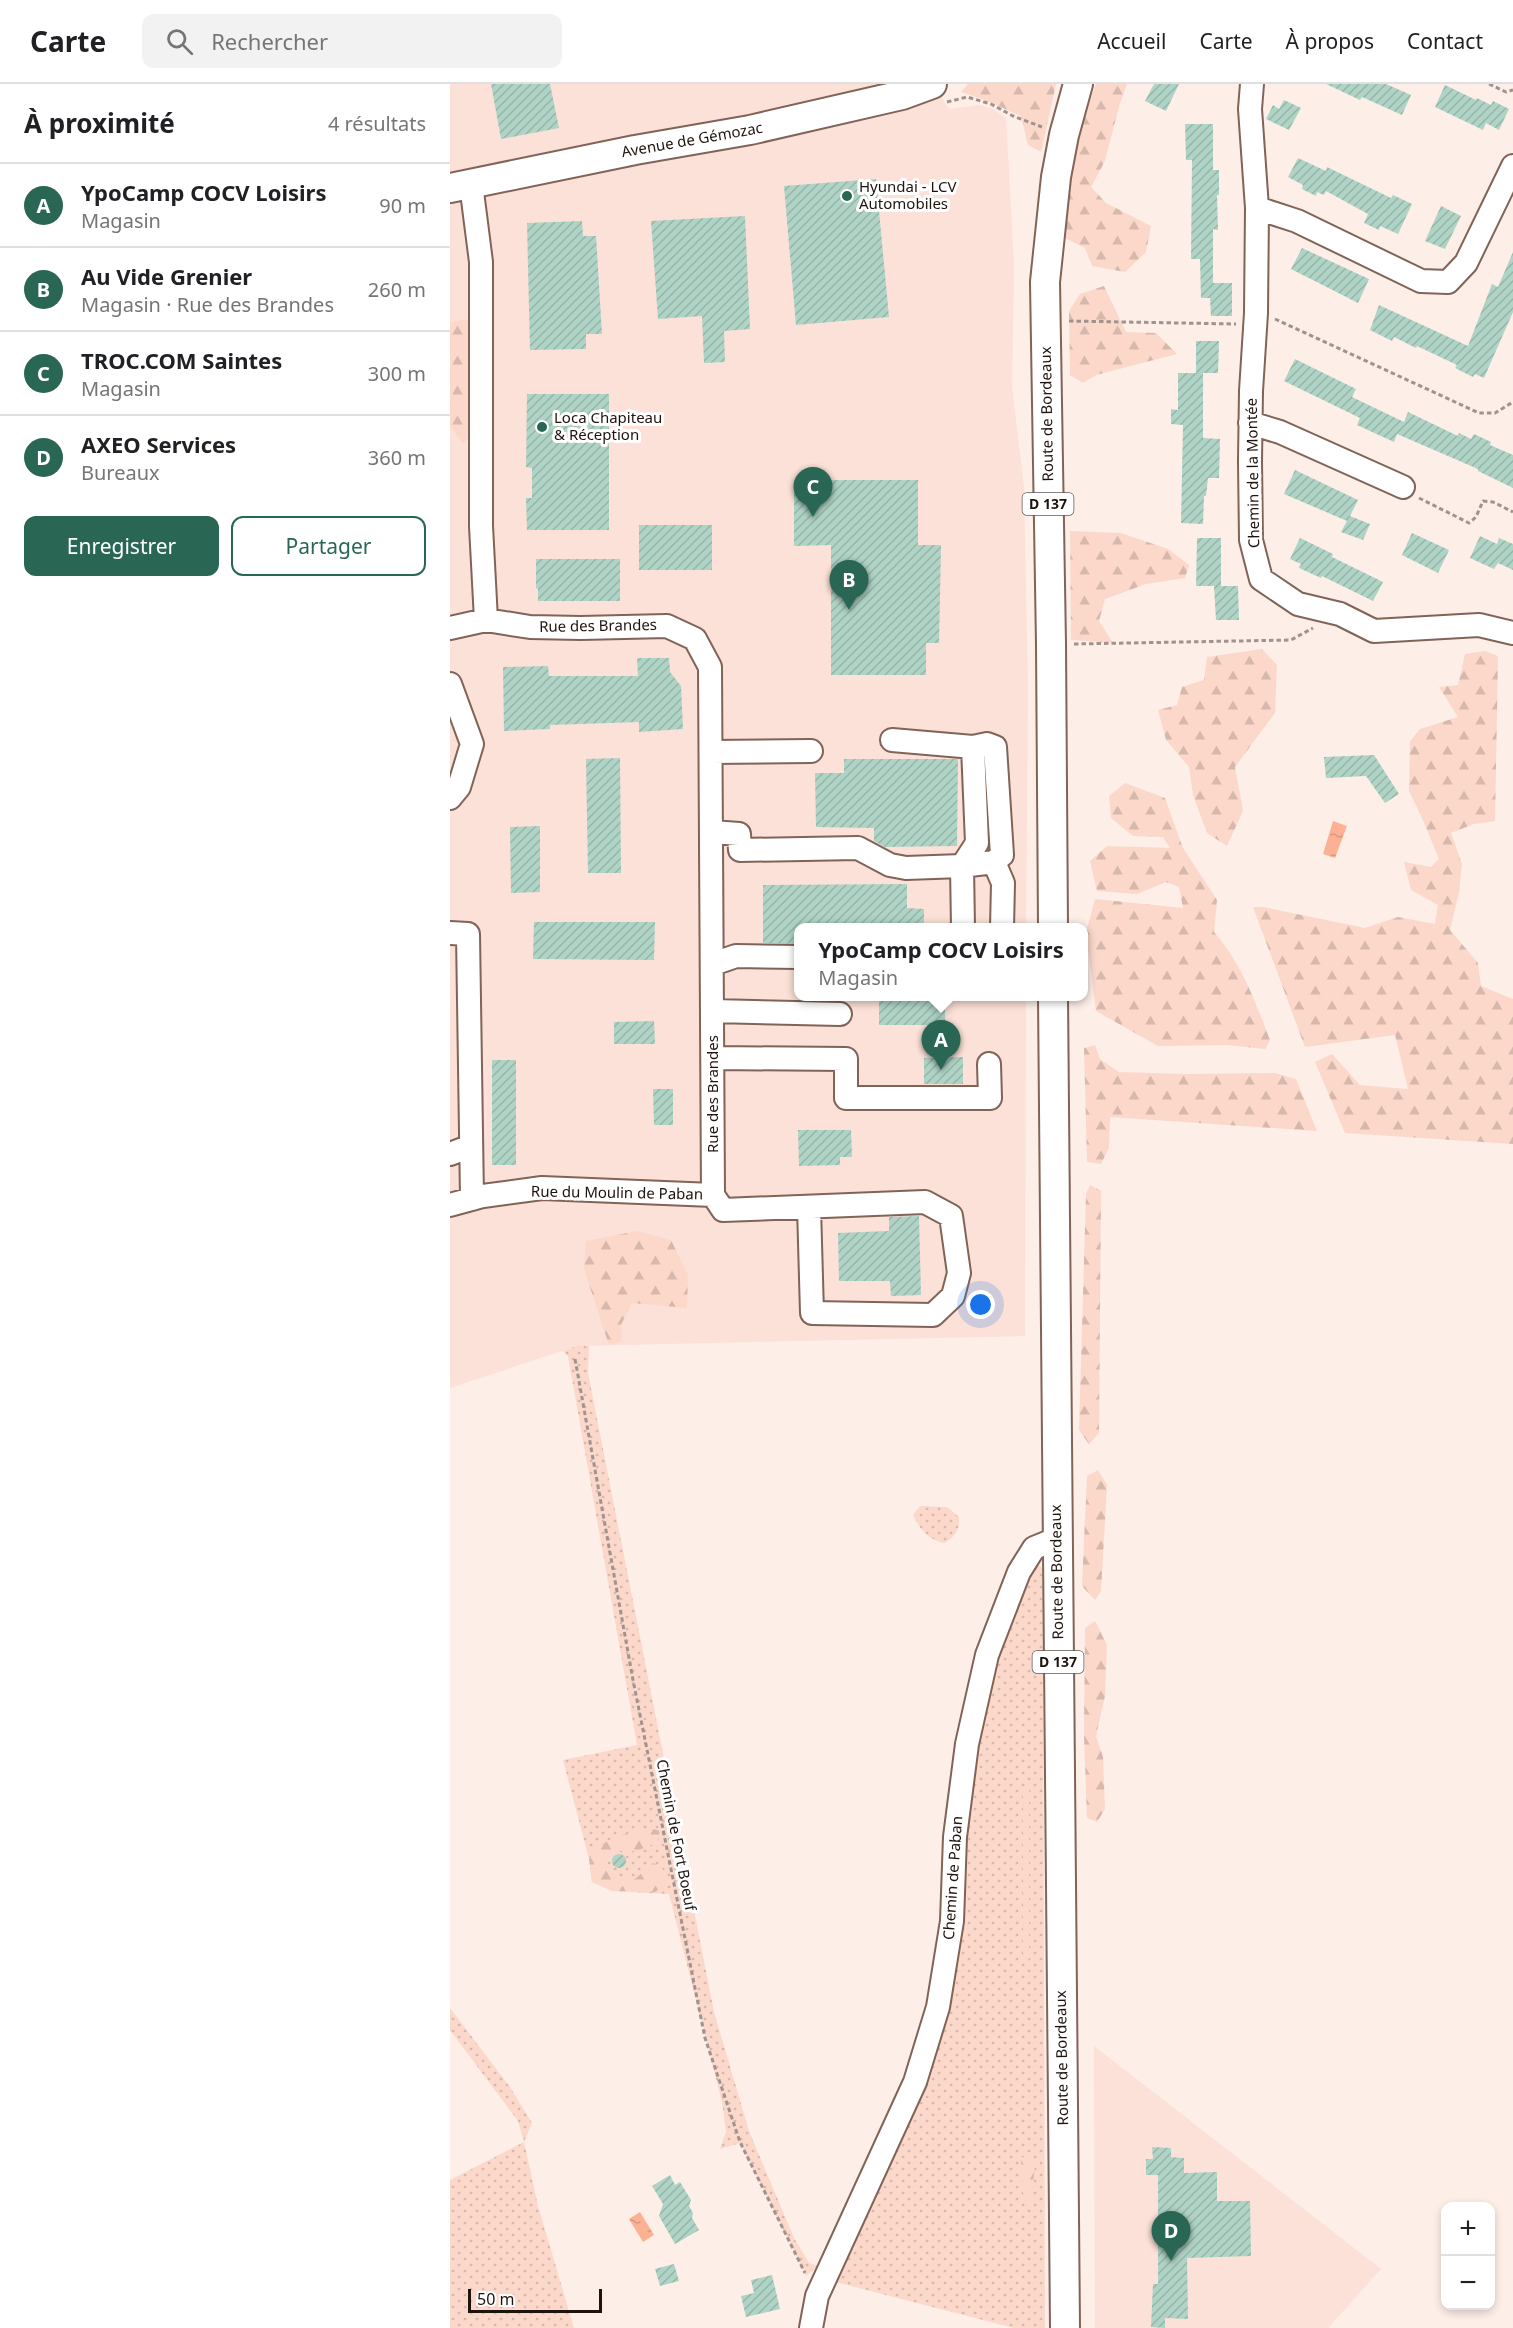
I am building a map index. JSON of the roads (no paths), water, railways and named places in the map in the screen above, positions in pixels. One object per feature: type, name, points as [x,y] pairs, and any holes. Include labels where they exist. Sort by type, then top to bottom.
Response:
[{"type":"main road","name":"Route de Bordeaux","points":[[1053,923],[1045,320],[1047,245],[1064,135],[1078,84]]},
{"type":"main road","name":"Avenue de Gémozac","points":[[461,186],[635,150],[750,130],[879,92],[902,95],[938,93]]},
{"type":"main road","name":"Route de Bordeaux","points":[[1053,1001],[1056,1539],[1065,2328]]},
{"type":"street","name":"Chemin de la Montée","points":[[1252,84],[1250,109],[1257,208],[1256,319],[1250,423],[1251,540],[1261,579],[1298,604],[1340,614],[1374,631],[1479,625],[1513,633]]},
{"type":"street","points":[[1257,208],[1297,221],[1421,281],[1448,282],[1466,263],[1513,166]]},
{"type":"street","points":[[450,628],[486,620],[481,526],[481,262],[461,186]]},
{"type":"street","points":[[1250,423],[1280,432],[1403,487]]},
{"type":"street","name":"Rue des Brandes","points":[[486,620],[530,627],[667,626],[694,639],[710,667],[713,1195]]},
{"type":"street","points":[[450,684],[472,744],[459,787],[450,798]]},
{"type":"street","points":[[712,832],[739,834],[740,850],[858,848],[890,866],[906,868],[962,866],[994,862],[1002,855],[995,747],[987,744],[973,747],[892,740]]},
{"type":"street","points":[[963,923],[962,866],[977,843],[973,747]]},
{"type":"street","points":[[711,752],[811,751]]},
{"type":"street","points":[[994,862],[1003,883],[1002,923]]},
{"type":"street","points":[[450,933],[468,934],[472,1199]]},
{"type":"street","points":[[713,964],[736,957],[794,957]]},
{"type":"street","points":[[713,1011],[840,1014]]},
{"type":"street","points":[[713,1058],[846,1059],[846,1098],[990,1098],[989,1064]]},
{"type":"street","points":[[450,1154],[471,1146]]},
{"type":"street","name":"Rue du Moulin de Paban","points":[[450,1205],[472,1199],[542,1188],[713,1195]]},
{"type":"street","points":[[713,1195],[723,1210],[925,1202],[951,1216],[959,1274],[953,1296],[933,1315],[812,1312],[809,1207]]},
{"type":"street","name":"Chemin de Paban","points":[[811,2328],[817,2296],[915,2082],[938,2007],[952,1921],[955,1837],[967,1744],[987,1654],[1019,1572],[1034,1548],[1056,1539]]},
{"type":"water","points":[[1333,821],[1347,826],[1335,858],[1323,854]]},
{"type":"water","points":[[640,2212],[654,2235],[643,2242],[629,2219]]},
{"type":"place","name":"Hyundai - LCV Automobiles","points":[[847,196]]},
{"type":"place","name":"Loca Chapiteau & Réception","points":[[542,427]]},
{"type":"place","name":"TROC.COM Saintes","points":[[813,517]]},
{"type":"place","name":"Au Vide Grenier","points":[[849,610]]},
{"type":"place","name":"YpoCamp COCV Loisirs","points":[[941,1070]]},
{"type":"place","name":"AXEO Services","points":[[1171,2261]]}]
